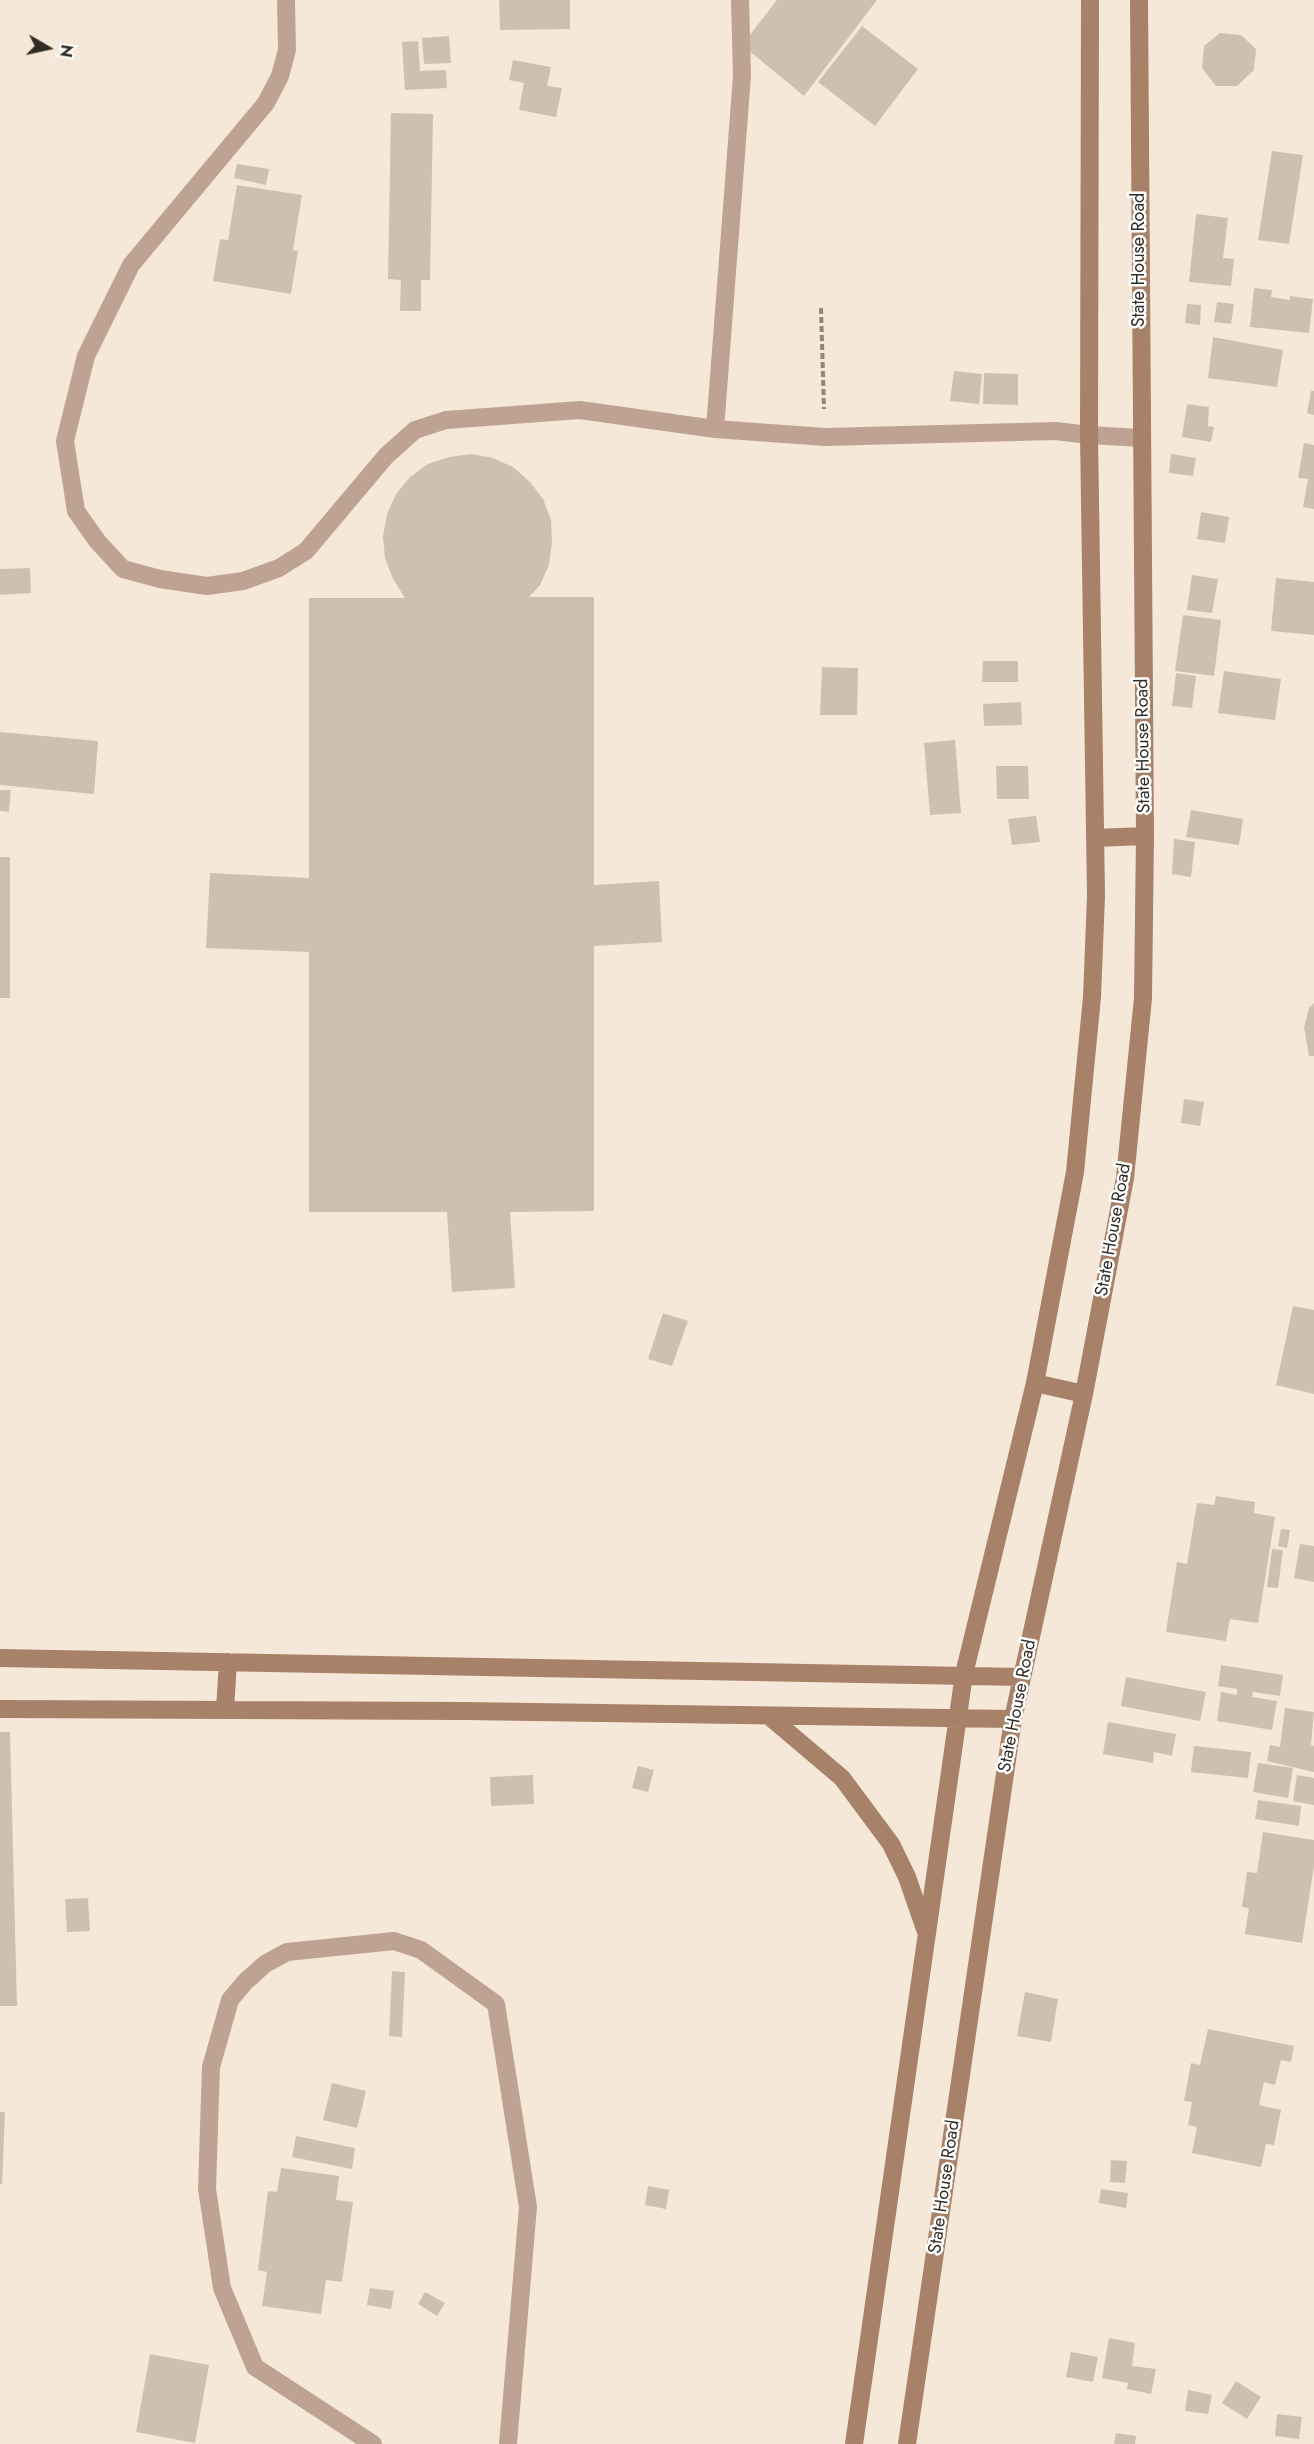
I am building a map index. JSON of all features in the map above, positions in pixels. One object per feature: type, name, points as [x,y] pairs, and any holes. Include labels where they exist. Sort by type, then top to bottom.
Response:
[{"type":"main road","points":[[854,2444],[964,1674],[1035,1383],[1075,1172],[1092,997],[1095,838],[1089,435],[1090,0]]},
{"type":"main road","name":"State House Road","points":[[907,2444],[1013,1719],[1084,1394],[1125,1178],[1143,999],[1145,836],[1139,0]]},
{"type":"main road","points":[[1095,838],[1145,836]]},
{"type":"main road","points":[[1035,1383],[1084,1394]]},
{"type":"main road","points":[[0,1658],[964,1674],[1022,1677]]},
{"type":"main road","points":[[225,1710],[228,1662]]},
{"type":"main road","points":[[0,1709],[465,1711],[1013,1719]]},
{"type":"main road","points":[[770,1717],[842,1778],[891,1844],[908,1877],[926,1932]]},
{"type":"street","points":[[286,0],[287,51],[280,76],[266,103],[131,265],[86,356],[64,441],[76,511],[98,542],[123,568],[160,579],[207,586],[243,581],[279,568],[306,551],[386,456],[415,430],[446,420],[580,410],[715,429],[825,437],[1056,431],[1141,438]]},
{"type":"street","points":[[715,429],[742,76],[740,0]]},
{"type":"street","points":[[373,2444],[255,2367],[222,2288],[207,2189],[211,2067],[230,2000],[265,1964],[287,1952],[394,1941],[422,1950],[496,2004],[528,2207],[508,2444]]},
{"type":"path","points":[[821,308],[825,437]]},
{"type":"building","points":[[499,0],[570,0],[570,29],[500,30]]},
{"type":"building","points":[[777,0],[877,0],[804,96],[742,45]]},
{"type":"building","points":[[862,26],[918,69],[875,126],[818,82]]},
{"type":"building","points":[[1220,33],[1241,35],[1256,49],[1254,70],[1237,86],[1216,86],[1202,68],[1204,46]]},
{"type":"building","points":[[449,36],[451,63],[424,64],[422,38]]},
{"type":"building","points":[[418,41],[420,71],[446,70],[447,88],[405,90],[402,42]]},
{"type":"building","points":[[513,60],[551,67],[547,86],[562,88],[556,117],[519,110],[524,83],[509,80]]},
{"type":"building","points":[[391,113],[433,114],[430,280],[421,280],[421,311],[400,311],[401,280],[388,279]]},
{"type":"building","points":[[1272,151],[1303,155],[1289,244],[1258,240]]},
{"type":"building","points":[[237,164],[269,169],[266,185],[234,178]]},
{"type":"building","points":[[237,185],[302,195],[293,250],[298,251],[291,294],[213,281],[220,239],[228,240]]},
{"type":"building","points":[[1196,214],[1228,218],[1223,258],[1234,259],[1231,286],[1189,282]]},
{"type":"building","points":[[1254,288],[1272,290],[1271,297],[1290,300],[1290,296],[1313,299],[1309,333],[1250,327]]},
{"type":"building","points":[[1217,302],[1234,304],[1231,324],[1214,322]]},
{"type":"building","points":[[1187,304],[1201,305],[1200,325],[1185,323]]},
{"type":"building","points":[[1213,337],[1283,350],[1277,387],[1208,378]]},
{"type":"building","points":[[954,371],[982,374],[979,404],[950,401]]},
{"type":"building","points":[[984,373],[1018,374],[1018,405],[983,404]]},
{"type":"building","points":[[1311,391],[1314,391],[1314,415],[1307,413]]},
{"type":"building","points":[[1187,404],[1209,407],[1208,426],[1214,427],[1211,442],[1182,437]]},
{"type":"building","points":[[1304,443],[1314,445],[1314,509],[1303,507],[1308,479],[1298,478]]},
{"type":"building","points":[[471,454],[493,458],[513,467],[530,482],[543,499],[551,520],[552,543],[549,565],[540,585],[529,597],[594,597],[594,885],[659,881],[662,942],[594,946],[594,1211],[510,1212],[515,1288],[452,1292],[447,1212],[309,1212],[309,952],[206,948],[210,873],[309,878],[309,598],[405,598],[393,579],[385,558],[383,536],[387,514],[396,494],[410,477],[428,464],[449,457]]},
{"type":"building","points":[[1171,454],[1196,458],[1193,476],[1169,473]]},
{"type":"building","points":[[1201,512],[1229,517],[1225,543],[1197,539]]},
{"type":"building","points":[[30,568],[31,593],[0,595],[0,569]]},
{"type":"building","points":[[1192,575],[1218,579],[1212,613],[1187,610]]},
{"type":"building","points":[[1276,578],[1314,582],[1314,635],[1271,631]]},
{"type":"building","points":[[1183,615],[1221,620],[1214,676],[1175,671]]},
{"type":"building","points":[[983,661],[1018,661],[1018,682],[982,682]]},
{"type":"building","points":[[822,667],[858,668],[857,715],[820,715]]},
{"type":"building","points":[[1224,671],[1281,679],[1275,720],[1218,713]]},
{"type":"building","points":[[1176,673],[1196,676],[1192,708],[1172,706]]},
{"type":"building","points":[[1021,702],[1022,725],[984,726],[983,704]]},
{"type":"building","points":[[0,732],[98,741],[94,794],[0,785]]},
{"type":"building","points":[[955,740],[961,813],[930,815],[924,743]]},
{"type":"building","points":[[996,766],[1028,766],[1029,799],[997,799]]},
{"type":"building","points":[[0,790],[11,790],[9,812],[0,811]]},
{"type":"building","points":[[1191,810],[1243,819],[1239,845],[1186,837]]},
{"type":"building","points":[[1036,816],[1040,842],[1012,845],[1008,819]]},
{"type":"building","points":[[1174,839],[1195,842],[1191,877],[1172,874]]},
{"type":"building","points":[[0,857],[10,857],[10,998],[0,998]]},
{"type":"building","points":[[1314,1003],[1314,1056],[1309,1056],[1304,1027],[1309,1008]]},
{"type":"building","points":[[1184,1099],[1204,1102],[1200,1126],[1181,1123]]},
{"type":"building","points":[[1293,1306],[1314,1310],[1314,1394],[1276,1385]]},
{"type":"building","points":[[663,1313],[688,1321],[672,1366],[648,1359]]},
{"type":"building","points":[[1216,1496],[1255,1502],[1254,1513],[1275,1517],[1258,1623],[1230,1619],[1226,1641],[1166,1632],[1177,1562],[1187,1564],[1197,1503],[1214,1505]]},
{"type":"building","points":[[1281,1529],[1290,1530],[1287,1548],[1278,1546]]},
{"type":"building","points":[[1300,1544],[1314,1546],[1314,1582],[1294,1578]]},
{"type":"building","points":[[1272,1549],[1283,1550],[1278,1588],[1267,1587]]},
{"type":"building","points":[[1221,1665],[1283,1675],[1280,1696],[1253,1692],[1252,1697],[1277,1701],[1272,1730],[1217,1721],[1221,1692],[1237,1695],[1237,1689],[1218,1686]]},
{"type":"building","points":[[1126,1677],[1206,1692],[1200,1721],[1121,1706]]},
{"type":"building","points":[[1285,1708],[1314,1712],[1311,1745],[1314,1746],[1314,1772],[1267,1761],[1270,1745],[1280,1747]]},
{"type":"building","points":[[1108,1722],[1176,1734],[1172,1756],[1154,1752],[1153,1763],[1103,1754]]},
{"type":"building","points":[[0,1732],[10,1732],[17,2006],[0,2006]]},
{"type":"building","points":[[1194,1746],[1251,1752],[1248,1778],[1191,1772]]},
{"type":"building","points":[[1258,1763],[1293,1768],[1288,1798],[1253,1792]]},
{"type":"building","points":[[638,1766],[654,1770],[648,1792],[632,1788]]},
{"type":"building","points":[[533,1775],[534,1804],[491,1806],[490,1777]]},
{"type":"building","points":[[1297,1775],[1314,1778],[1314,1805],[1293,1801]]},
{"type":"building","points":[[1258,1800],[1301,1806],[1299,1826],[1255,1819]]},
{"type":"building","points":[[1263,1832],[1314,1840],[1314,1866],[1302,1943],[1245,1934],[1249,1908],[1242,1907],[1247,1872],[1257,1873]]},
{"type":"building","points":[[88,1898],[90,1931],[67,1932],[65,1899]]},
{"type":"building","points":[[392,1971],[405,1972],[402,2037],[389,2036]]},
{"type":"building","points":[[1025,1992],[1058,1999],[1051,2042],[1017,2036]]},
{"type":"building","points":[[1208,2029],[1294,2046],[1291,2062],[1281,2060],[1275,2085],[1264,2082],[1259,2105],[1281,2110],[1274,2145],[1266,2144],[1261,2167],[1192,2153],[1197,2127],[1188,2125],[1192,2102],[1184,2101],[1191,2063],[1200,2065]]},
{"type":"building","points":[[332,2083],[366,2091],[357,2128],[323,2120]]},
{"type":"building","points":[[0,2112],[5,2112],[2,2184],[0,2184]]},
{"type":"building","points":[[296,2136],[355,2148],[352,2169],[292,2157]]},
{"type":"building","points":[[1111,2160],[1127,2161],[1125,2183],[1110,2182]]},
{"type":"building","points":[[281,2168],[339,2176],[336,2200],[353,2202],[342,2282],[326,2280],[321,2314],[262,2306],[267,2272],[258,2270],[268,2191],[277,2192]]},
{"type":"building","points":[[648,2186],[669,2190],[666,2209],[645,2205]]},
{"type":"building","points":[[1101,2189],[1128,2193],[1126,2208],[1099,2203]]},
{"type":"building","points":[[370,2288],[394,2291],[391,2309],[367,2305]]},
{"type":"building","points":[[425,2292],[445,2303],[437,2316],[418,2304]]},
{"type":"building","points":[[1109,2338],[1135,2343],[1132,2366],[1156,2369],[1151,2394],[1127,2389],[1128,2383],[1102,2378]]},
{"type":"building","points":[[1071,2352],[1098,2357],[1093,2382],[1066,2377]]},
{"type":"building","points":[[150,2354],[209,2365],[195,2443],[136,2432]]},
{"type":"building","points":[[1236,2381],[1261,2397],[1247,2419],[1222,2403]]},
{"type":"building","points":[[1188,2390],[1212,2395],[1208,2414],[1185,2411]]},
{"type":"building","points":[[1277,2414],[1302,2417],[1299,2439],[1275,2436]]},
{"type":"building","points":[[1116,2433],[1136,2436],[1135,2444],[1114,2444]]}]
